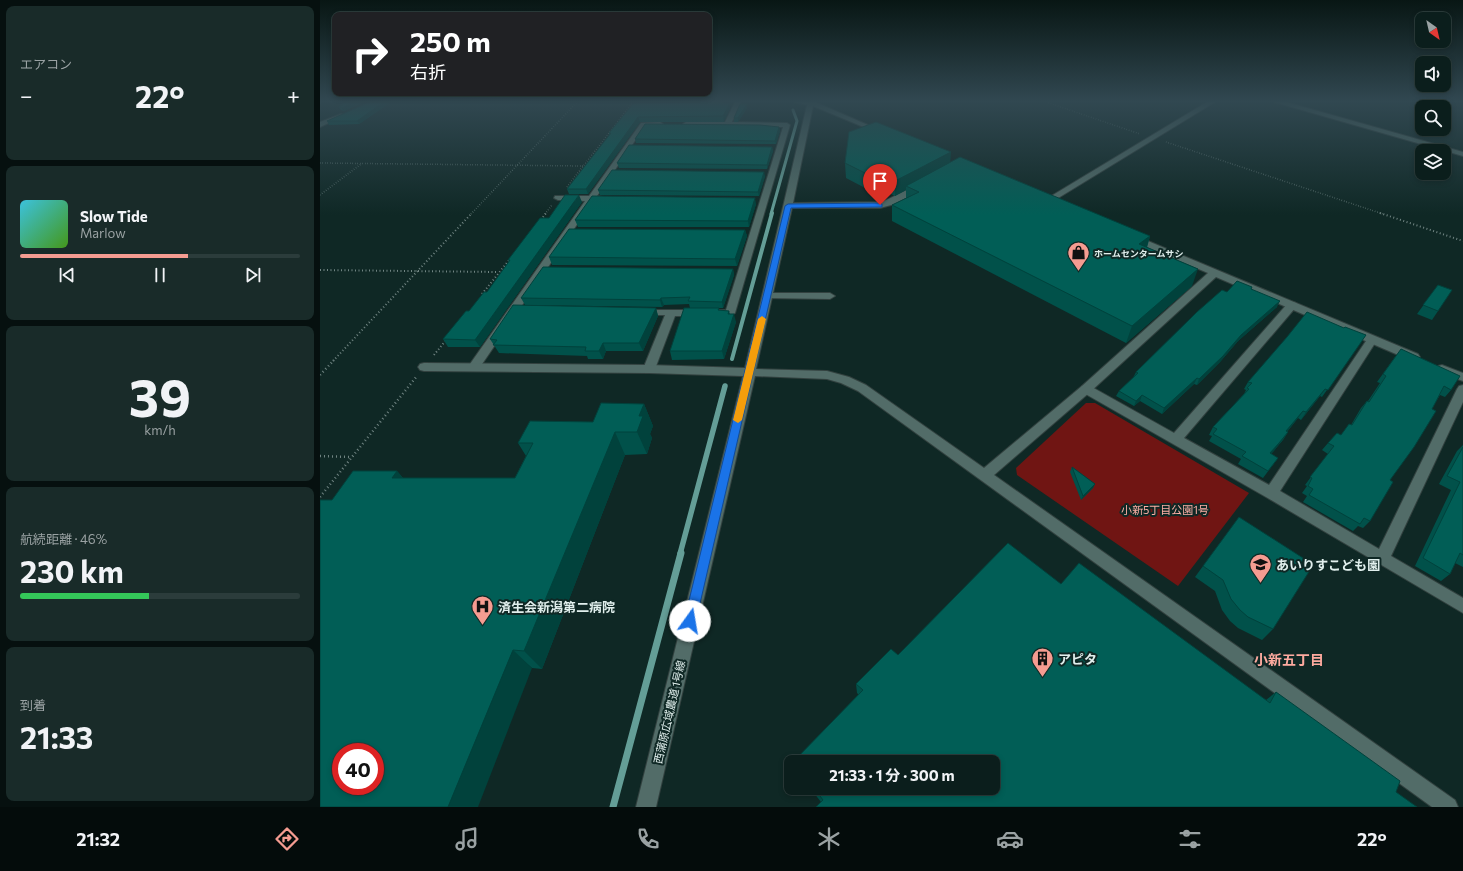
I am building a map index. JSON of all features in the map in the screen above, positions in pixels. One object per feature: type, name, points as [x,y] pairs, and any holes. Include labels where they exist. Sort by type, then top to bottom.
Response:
[{"type":"street","points":[[474,367],[519,310],[573,231],[592,198],[615,171],[635,140]]},
{"type":"street","points":[[632,312],[730,313],[738,271],[759,201],[780,140]]},
{"type":"street","name":"西蒲原広域農道 1号線","points":[[646,807],[768,296],[803,140]]},
{"type":"street","points":[[1047,201],[1150,140]]},
{"type":"street","points":[[1412,140],[1463,154]]},
{"type":"street","points":[[788,206],[880,205],[892,202],[929,183]]},
{"type":"street","points":[[558,198],[608,199]]},
{"type":"street","points":[[1127,235],[1421,360]]},
{"type":"street","points":[[984,476],[1086,389],[1214,273]]},
{"type":"street","points":[[768,296],[830,296]]},
{"type":"street","points":[[1176,440],[1292,306]]},
{"type":"street","points":[[648,369],[671,313]]},
{"type":"street","points":[[1271,493],[1372,340]]},
{"type":"street","points":[[1435,366],[1463,377]]},
{"type":"street","points":[[424,367],[648,369],[827,375],[845,380],[862,388],[1448,807]]},
{"type":"street","points":[[1086,389],[1271,493],[1463,606]]},
{"type":"street","points":[[1382,559],[1463,389]]},
{"type":"path","points":[[320,375],[543,140]]},
{"type":"path","points":[[538,223],[604,140]]},
{"type":"path","points":[[1158,140],[1463,241]]},
{"type":"path","points":[[320,163],[584,166]]},
{"type":"path","points":[[320,195],[362,163]]},
{"type":"path","points":[[480,296],[514,254]]},
{"type":"path","points":[[320,270],[498,272]]},
{"type":"path","points":[[320,497],[448,338]]},
{"type":"path","points":[[320,456],[351,457]]},
{"type":"green space","name":"小新5丁目公園1号","points":[[1086,403],[1095,403],[1249,493],[1178,586],[1017,475],[1016,468]]},
{"type":"building","points":[[606,140],[622,140],[586,189],[567,189]]},
{"type":"building","points":[[681,140],[775,140],[775,141]]},
{"type":"building","points":[[848,140],[920,140],[951,152],[895,181],[874,172],[867,174],[845,163]]},
{"type":"building","points":[[629,145],[772,147],[767,165],[617,163]]},
{"type":"building","name":"ホームセンタームサシ","points":[[960,157],[1150,236],[1139,244],[1198,269],[1132,326],[892,205],[919,192],[906,186]]},
{"type":"building","points":[[612,170],[764,172],[758,192],[598,190]]},
{"type":"building","points":[[565,195],[579,195],[475,340],[443,339],[466,311],[469,311],[484,292],[487,292],[510,260],[508,260],[540,218],[549,218]]},
{"type":"building","points":[[592,196],[755,198],[748,221],[575,220]]},
{"type":"building","points":[[569,229],[745,230],[735,259],[549,257]]},
{"type":"building","points":[[543,267],[733,269],[722,302],[688,301],[690,297],[661,298],[660,300],[521,298]]},
{"type":"building","points":[[1237,281],[1252,287],[1251,289],[1280,301],[1241,335],[1223,356],[1199,379],[1197,378],[1164,408],[1142,395],[1136,401],[1119,391],[1138,373],[1136,372],[1197,312],[1222,290],[1227,292]]},
{"type":"building","points":[[1438,285],[1452,290],[1438,311],[1423,305]]},
{"type":"building","points":[[513,305],[656,308],[639,343],[603,343],[599,351],[585,351],[586,347],[493,345],[497,340],[490,339]]},
{"type":"building","points":[[684,308],[719,308],[718,310],[729,311],[728,314],[734,314],[722,351],[670,351]]},
{"type":"building","points":[[1307,312],[1344,328],[1345,327],[1366,335],[1328,390],[1325,389],[1306,412],[1303,411],[1270,453],[1278,458],[1268,471],[1242,456],[1246,452],[1213,434],[1217,429],[1213,427],[1249,389],[1247,388],[1252,383],[1248,382]]},
{"type":"building","points":[[1401,349],[1460,376],[1451,390],[1444,386],[1432,409],[1436,411],[1414,447],[1390,480],[1393,482],[1370,521],[1364,518],[1360,524],[1309,495],[1313,489],[1308,486],[1312,478],[1310,477],[1334,446],[1328,443],[1337,433],[1341,435],[1349,424],[1352,425],[1367,401],[1369,402],[1386,376],[1383,374]]},
{"type":"building","points":[[601,403],[644,404],[639,416],[643,416],[637,432],[615,432],[524,651],[513,650],[448,807],[320,807],[320,500],[332,500],[353,471],[397,471],[392,478],[515,478],[533,443],[518,443],[530,421],[593,422]]},
{"type":"building","points":[[1463,447],[1463,555],[1460,553],[1450,574],[1423,558],[1460,482],[1447,476]]},
{"type":"building","points":[[1072,467],[1095,484],[1083,496]]},
{"type":"building","points":[[1239,517],[1303,558],[1301,564],[1310,570],[1273,629],[1248,617],[1240,610],[1231,599],[1223,580],[1203,566]]},
{"type":"building","name":"アピタ","points":[[1008,543],[1061,584],[1079,563],[1270,703],[1276,692],[1400,781],[1396,792],[1417,807],[816,807],[823,800],[819,795],[1000,795],[1000,755],[800,755],[863,690],[856,684],[891,649],[898,655]]},
{"type":"waterway","points":[[771,214],[792,140]]},
{"type":"waterway","points":[[732,359],[772,213]]},
{"type":"waterway","points":[[680,554],[725,386]]},
{"type":"waterway","points":[[613,807],[681,553]]},
{"type":"slow traffic","points":[[738,420],[762,319]]},
{"type":"place","name":"ホームセンタームサシ","points":[[1078,272]]},
{"type":"place","name":"あいりすこども園","points":[[1261,584]]},
{"type":"place","name":"済生会新潟第二病院","points":[[483,626]]},
{"type":"place","name":"アピタ","points":[[1043,678]]},
{"type":"district","name":"小新五丁目","points":[[1289,659]]},
{"type":"route","points":[[690,621],[788,206],[880,205]]}]
